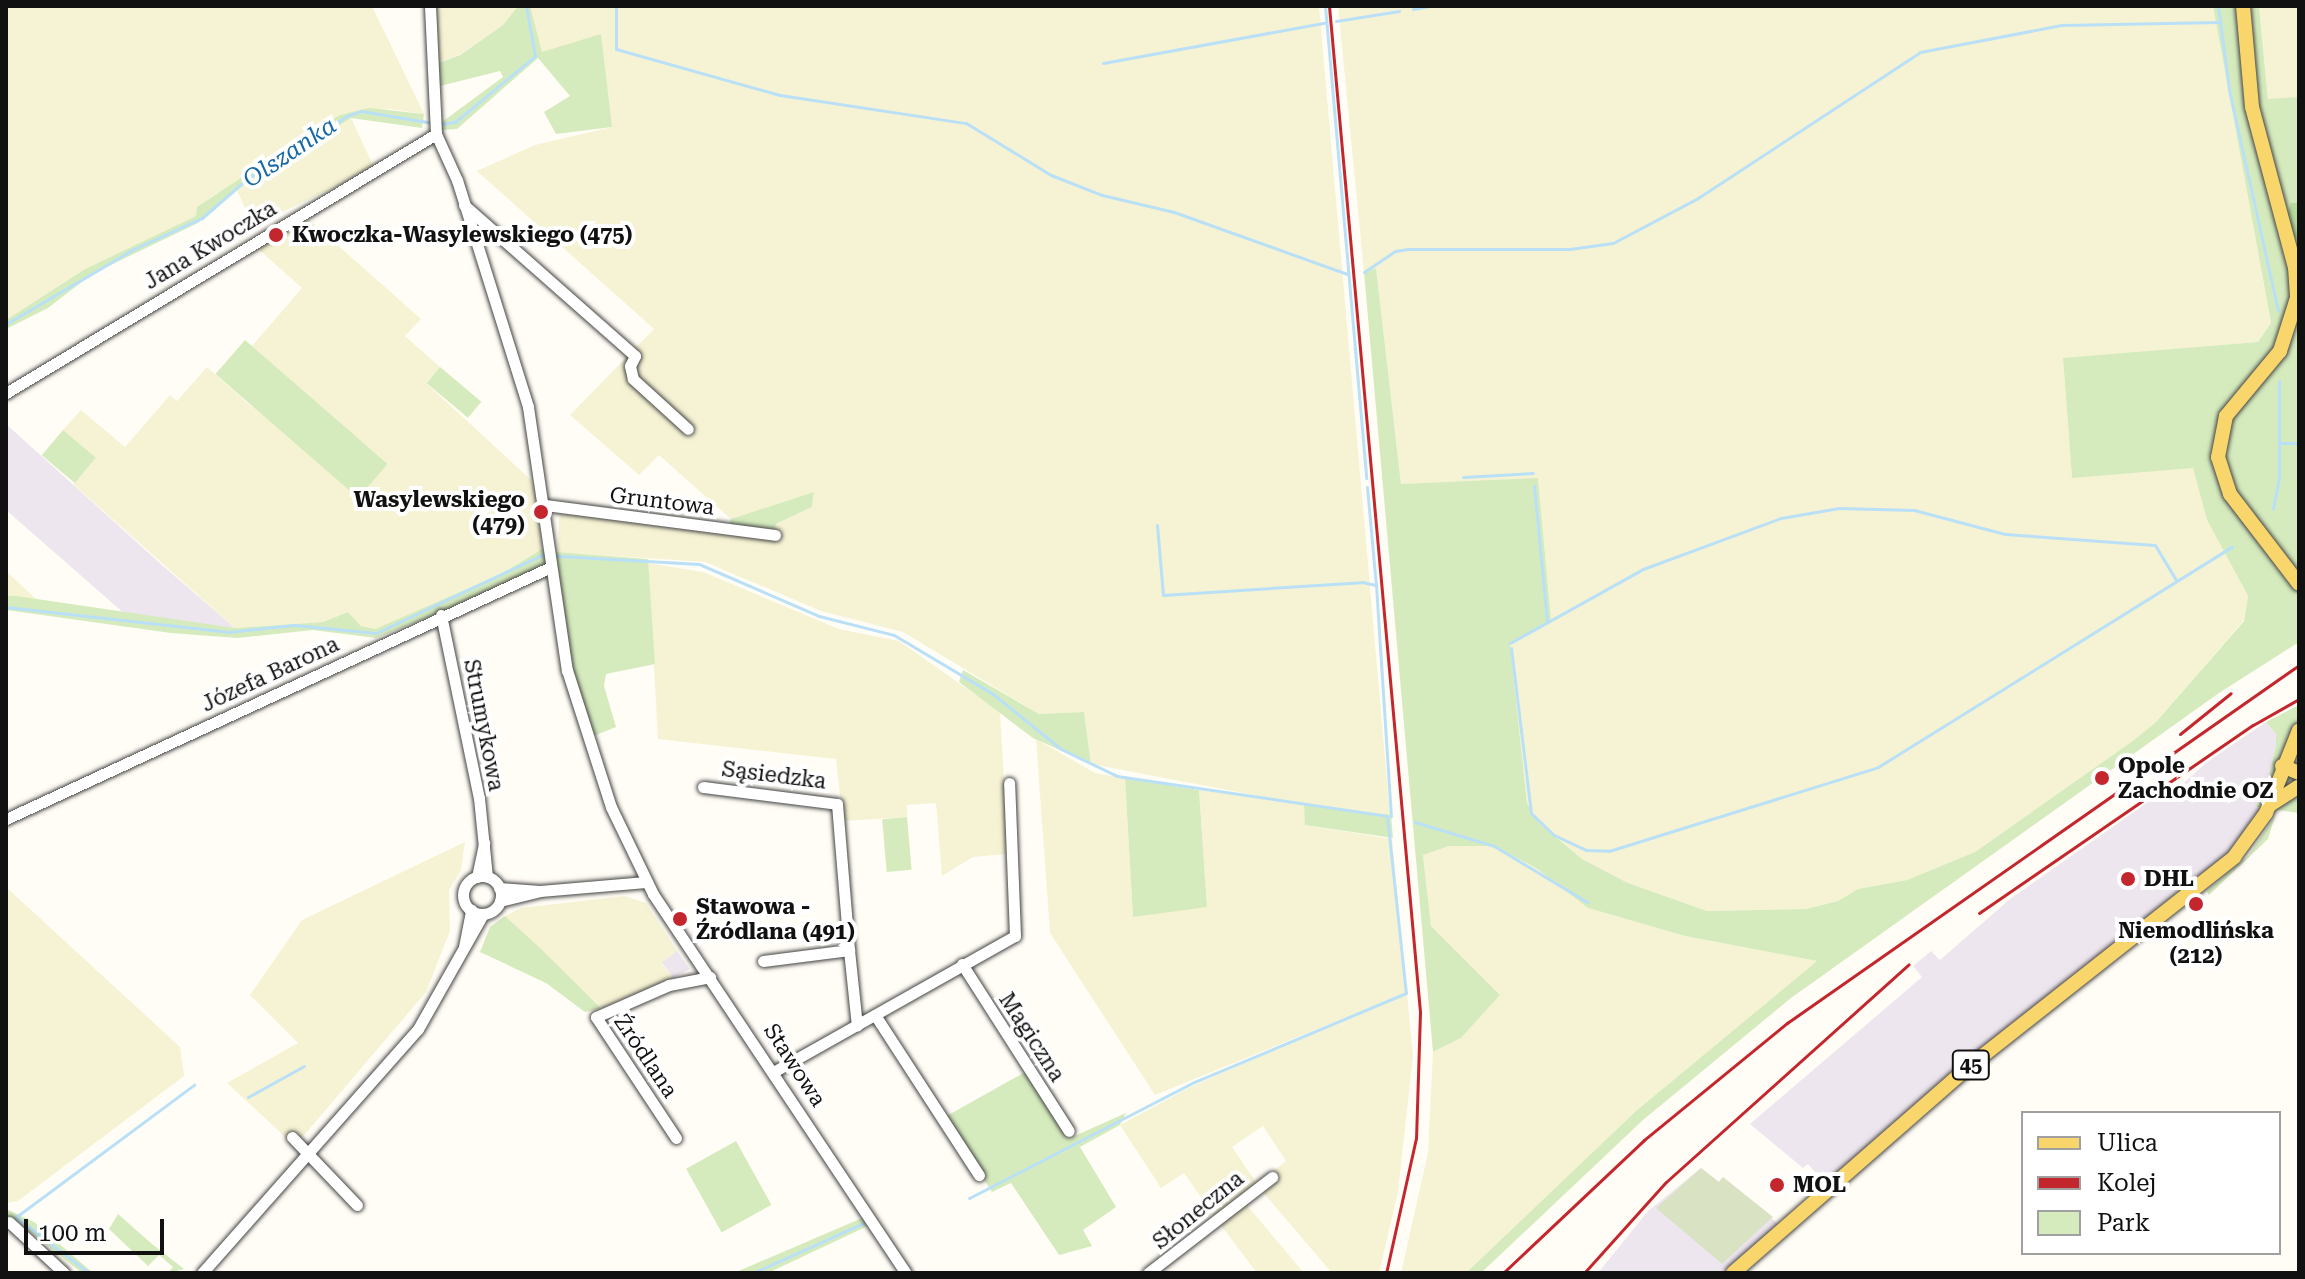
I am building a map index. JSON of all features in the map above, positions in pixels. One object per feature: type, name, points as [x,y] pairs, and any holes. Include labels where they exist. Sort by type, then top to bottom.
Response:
[{"type":"main road","points":[[2243,6],[2252,107],[2293,261],[2297,298],[2277,356],[2226,416],[2218,457],[2230,494],[2299,584]]},
{"type":"main road","name":"45","points":[[1733,1273],[1966,1069],[2227,863],[2269,806],[2282,766],[2299,730]]},
{"type":"main road","points":[[2282,766],[2299,773]]},
{"type":"main road","points":[[2277,783],[2299,787]]},
{"type":"main road","points":[[2269,806],[2299,787]]},
{"type":"street","name":"Stawowa","points":[[430,6],[437,127],[528,407],[545,505],[551,567],[581,722],[611,807],[646,882],[775,1071],[906,1273]]},
{"type":"street","name":"Jana Kwoczka","points":[[6,393],[437,127]]},
{"type":"street","points":[[464,205],[635,356],[630,366],[633,379],[688,429]]},
{"type":"street","name":"Gruntowa","points":[[545,505],[775,535]]},
{"type":"street","name":"Józefa Barona","points":[[6,819],[441,615],[551,567]]},
{"type":"street","name":"Strumykowa","points":[[441,615],[484,843],[482,877],[463,895],[477,912]]},
{"type":"street","points":[[775,1071],[1015,936],[1009,783]]},
{"type":"street","name":"Sąsiedzka","points":[[703,787],[837,804],[857,1026]]},
{"type":"street","points":[[482,877],[500,895]]},
{"type":"street","points":[[202,1273],[418,1029],[464,948],[477,912],[500,895],[646,882]]},
{"type":"street","points":[[763,961],[849,950]]},
{"type":"street","name":"Magiczna","points":[[962,964],[1069,1131]]},
{"type":"street","name":"Źródlana","points":[[676,1138],[596,1017],[669,985],[710,977]]},
{"type":"street","points":[[875,1015],[979,1175]]},
{"type":"street","points":[[292,1137],[357,1205]]},
{"type":"street","name":"Słoneczna","points":[[1148,1273],[1272,1177]]},
{"type":"street","points":[[7,1220],[64,1273]]},
{"type":"shaded area","points":[[6,6],[372,6],[424,114],[390,109],[340,115],[206,201],[196,216],[85,269],[6,320]]},
{"type":"shaded area","points":[[430,6],[518,6],[503,25],[459,55],[434,65]]},
{"type":"shaded area","points":[[530,6],[1319,6],[1390,815],[1305,805],[1305,825],[1392,839],[1413,1056],[1398,1192],[1379,1273],[1332,1273],[1256,1184],[1215,1217],[1184,1173],[1161,1188],[1120,1125],[1190,1087],[1406,993],[1155,1095],[1050,933],[1036,739],[1095,773],[1125,778],[1133,917],[1207,906],[1199,790],[1280,800],[1091,764],[1084,712],[1039,714],[903,632],[821,611],[705,562],[557,552],[560,508],[772,535],[775,525],[812,507],[814,493],[731,519],[659,455],[639,475],[570,415],[654,329],[477,171],[535,145],[612,127],[556,48],[542,53]],"holes":[[[1263,1126],[1286,1161],[1257,1184],[1232,1147]]]},
{"type":"shaded area","points":[[1338,6],[2213,6],[2271,324],[2258,342],[2063,359],[2072,477],[2193,467],[2207,520],[2248,596],[2244,620],[2156,722],[2134,740],[1975,852],[1907,880],[1858,889],[1838,901],[1806,909],[1707,911],[1628,883],[1582,859],[1539,823],[1527,803],[1510,643],[1551,618],[1538,479],[1401,484],[1376,268],[1364,272]]},
{"type":"shaded area","points":[[2259,6],[2299,6],[2299,203],[2269,107]]},
{"type":"shaded area","points":[[351,118],[375,169],[253,225],[230,175]]},
{"type":"shaded area","points":[[306,217],[421,319],[405,336],[440,367],[426,383],[531,480],[539,503],[542,549],[503,573],[375,629],[361,626],[348,612],[323,622],[235,628],[73,484],[96,458],[63,430],[81,410],[125,447],[170,395],[177,401],[207,367],[251,406],[387,464],[252,346],[302,288],[257,248]]},
{"type":"shaded area","points":[[6,424],[235,628],[126,615],[6,510]]},
{"type":"shaded area","points":[[648,563],[703,572],[839,629],[899,641],[1000,712],[1008,854],[973,857],[942,876],[936,803],[907,805],[907,817],[843,821],[836,759],[658,739]]},
{"type":"shaded area","points":[[6,571],[37,600],[6,596]]},
{"type":"shaded area","points":[[2266,722],[2276,734],[2276,744],[2267,786],[2256,807],[2266,813],[2252,836],[1829,1187],[1808,1164],[1803,1168],[1750,1124],[1922,977],[1913,966],[1931,951],[1940,960],[2010,899],[2161,793],[2168,797],[2207,762]]},
{"type":"shaded area","points":[[465,842],[461,870],[449,890],[450,931],[426,992],[295,1146],[227,1083],[298,1043],[250,995],[302,920]]},
{"type":"shaded area","points":[[1449,846],[1494,846],[1536,868],[1588,908],[1685,936],[1817,961],[1636,1111],[1466,1273],[1401,1273],[1428,1153],[1433,1052],[1461,1038],[1500,995],[1431,926],[1423,854]]},
{"type":"shaded area","points":[[6,887],[180,1047],[184,1076],[18,1201],[6,1203]]},
{"type":"shaded area","points":[[625,896],[646,903],[677,951],[661,963],[673,978],[602,1008],[505,916],[521,908]]},
{"type":"shaded area","points":[[677,951],[690,969],[673,978],[661,962]]},
{"type":"shaded area","points":[[1701,1168],[1719,1182],[1723,1177],[1783,1228],[1733,1273],[1598,1273],[1648,1211]]},
{"type":"shaded area","points":[[1245,1203],[1304,1273],[1257,1273],[1220,1224]]},
{"type":"green space","points":[[518,6],[530,6],[542,52],[601,34],[612,127],[556,134],[544,112],[570,96],[538,58],[457,129],[441,130],[442,122],[503,77],[500,71],[436,87],[434,65],[460,55],[503,25]]},
{"type":"green space","points":[[2213,6],[2259,6],[2268,99],[2299,97],[2299,642],[2219,693],[1791,998],[1643,1120],[1481,1273],[1466,1273],[1636,1111],[1817,961],[1685,936],[1588,908],[1536,868],[1494,846],[1449,846],[1423,855],[1431,926],[1500,995],[1461,1038],[1433,1052],[1364,272],[1376,268],[1401,484],[1538,478],[1551,619],[1510,644],[1527,803],[1539,823],[1582,859],[1628,883],[1707,911],[1806,909],[1838,901],[1858,889],[1907,880],[1975,852],[2134,740],[2156,722],[2244,621],[2248,596],[2207,520],[2193,468],[2072,478],[2063,358],[2258,342],[2271,323]]},
{"type":"green space","points":[[369,108],[424,114],[422,128],[351,118],[237,188],[198,223],[92,274],[48,308],[6,329],[6,320],[85,269],[196,216],[197,207],[306,135],[340,115]]},
{"type":"green space","points":[[2291,203],[2299,203],[2299,241],[2284,223]]},
{"type":"green space","points":[[245,340],[388,464],[358,498],[215,374]]},
{"type":"green space","points":[[440,367],[481,402],[468,418],[427,383]]},
{"type":"green space","points":[[63,430],[96,458],[75,483],[42,455]]},
{"type":"green space","points":[[814,492],[812,507],[776,524],[773,535],[728,530],[731,519]]},
{"type":"green space","points":[[542,549],[551,566],[557,552],[648,559],[655,664],[606,674],[604,686],[616,727],[586,739],[551,568],[376,638],[313,630],[237,638],[171,633],[6,610],[6,596],[16,596],[235,628],[323,622],[348,612],[361,626],[375,629],[503,573]]},
{"type":"green space","points":[[963,670],[1039,714],[1084,712],[1091,764],[1033,738],[959,682]]},
{"type":"green space","points":[[2299,705],[2299,813],[2256,807],[2267,786],[2276,744],[2276,734],[2266,722]]},
{"type":"green space","points":[[1125,778],[1199,790],[1207,907],[1133,917]]},
{"type":"green space","points":[[1304,804],[1391,815],[1393,838],[1305,825]]},
{"type":"green space","points":[[2275,816],[2268,839],[2209,895],[2207,891],[2249,855]]},
{"type":"green space","points":[[907,817],[912,870],[887,872],[882,819]]},
{"type":"green space","points":[[505,916],[601,1008],[585,1012],[546,983],[480,952],[490,927]]},
{"type":"green space","points":[[1027,1071],[1070,1138],[1126,1113],[1120,1125],[1080,1147],[1116,1207],[1083,1230],[1092,1246],[1059,1255],[1011,1183],[992,1192],[943,1118]]},
{"type":"green space","points":[[736,1141],[771,1205],[722,1232],[686,1169]]},
{"type":"green space","points":[[1701,1168],[1719,1182],[1723,1177],[1773,1217],[1722,1264],[1656,1208]]},
{"type":"green space","points":[[6,1209],[34,1222],[93,1273],[82,1273],[19,1223],[6,1228]]},
{"type":"green space","points":[[118,1214],[184,1269],[168,1273],[173,1267],[159,1255],[148,1266],[109,1229]]},
{"type":"green space","points":[[869,1215],[874,1223],[768,1273],[734,1273]]},
{"type":"waterway","name":"Olszanka","points":[[440,124],[455,122],[535,56],[526,6]]},
{"type":"waterway","points":[[616,6],[616,49],[780,95],[966,123],[1051,175],[1102,195],[1174,212],[1347,274]]},
{"type":"waterway","points":[[1325,6],[1366,478]]},
{"type":"waterway","points":[[1413,9],[1430,6]]},
{"type":"waterway","points":[[2218,6],[2229,90],[2278,311]]},
{"type":"waterway","points":[[1336,21],[1399,11]]},
{"type":"waterway","points":[[1364,272],[1395,251],[1408,249],[1570,249],[1613,243],[1698,198],[1920,52],[2062,25],[2219,22]]},
{"type":"waterway","points":[[1103,63],[1324,23]]},
{"type":"waterway","name":"Olszanka","points":[[6,324],[134,249],[202,218],[247,179],[347,116],[361,111],[433,123]]},
{"type":"waterway","points":[[2273,509],[2279,477],[2279,381]]},
{"type":"waterway","points":[[2279,443],[2298,443]]},
{"type":"waterway","points":[[1463,477],[1533,473]]},
{"type":"waterway","points":[[1534,486],[1547,621]]},
{"type":"waterway","points":[[1367,487],[1376,585]]},
{"type":"waterway","points":[[1510,643],[1643,569],[1781,518],[1839,508],[1914,510],[2005,534],[2155,545],[2176,580]]},
{"type":"waterway","points":[[1157,525],[1163,595],[1362,582],[1376,585],[1391,817]]},
{"type":"waterway","points":[[1511,648],[1531,813],[1554,835],[1586,850],[1609,851],[1878,767],[2232,547]]},
{"type":"waterway","points":[[6,607],[228,632],[294,625],[376,633],[542,555],[699,564],[819,616],[894,635],[993,694],[1061,749],[1117,776],[1387,816],[1406,993],[1194,1082],[969,1198]]},
{"type":"waterway","points":[[1415,822],[1494,846],[1587,902]]},
{"type":"waterway","points":[[248,1097],[304,1066]]},
{"type":"waterway","points":[[89,1273],[16,1217],[194,1085]]},
{"type":"waterway","points":[[753,1273],[866,1222]]},
{"type":"railway","points":[[1329,6],[1420,1012],[1416,1138],[1386,1273]]},
{"type":"railway","points":[[1503,1273],[1644,1140],[1787,1023],[2299,665]]},
{"type":"railway","points":[[2180,734],[2231,693]]},
{"type":"railway","points":[[1979,913],[2253,725],[2299,699]]},
{"type":"railway","points":[[1584,1273],[1666,1182],[1909,964]]},
{"type":"place","name":"Kwoczka-Wasylewskiego (475)","points":[[276,235]]},
{"type":"place","name":"Wasylewskiego (479)","points":[[541,512]]},
{"type":"place","name":"Opole Zachodnie OZ","points":[[2102,778]]},
{"type":"place","name":"DHL","points":[[2128,879]]},
{"type":"place","name":"Niemodlińska (212)","points":[[2196,904]]},
{"type":"place","name":"Stawowa - Źródlana (491)","points":[[680,919]]},
{"type":"place","name":"MOL","points":[[1777,1185]]}]
